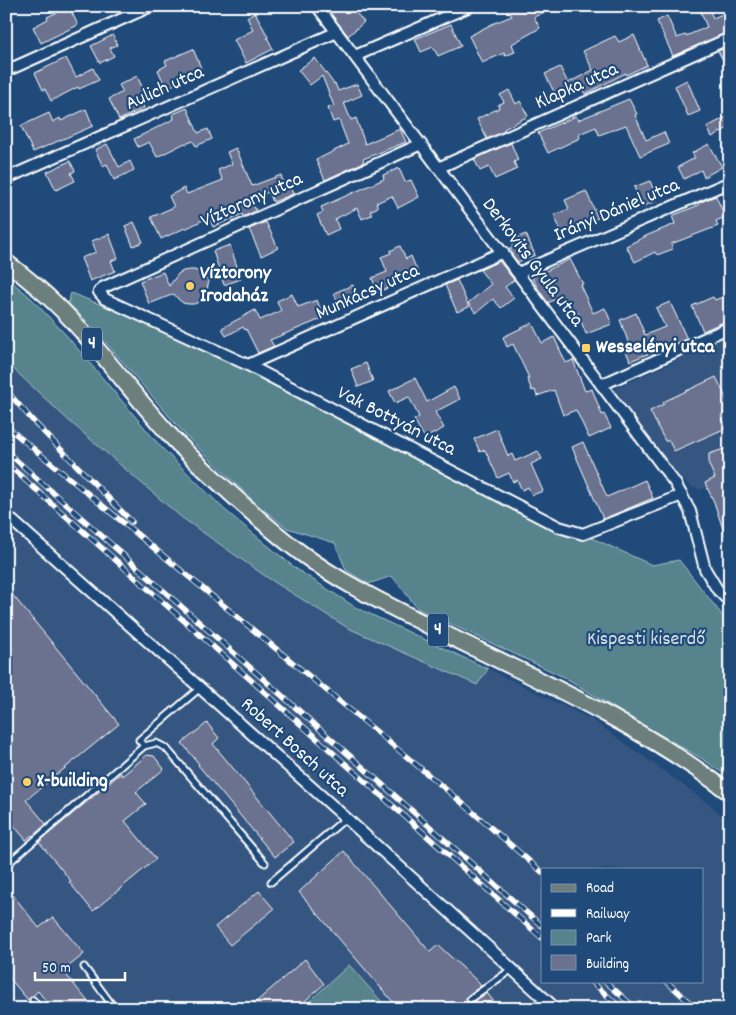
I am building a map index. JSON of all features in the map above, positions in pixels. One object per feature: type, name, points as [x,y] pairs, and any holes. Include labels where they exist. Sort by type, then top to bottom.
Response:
[{"type":"main road","name":"4","points":[[6,262],[41,290],[76,325],[198,464],[300,553],[331,574],[372,597],[585,702],[650,739],[730,793]]},
{"type":"street","points":[[6,71],[151,6]]},
{"type":"street","name":"Derkovits Gyula utca","points":[[317,6],[675,483],[690,512],[705,569],[718,589],[730,602]]},
{"type":"street","points":[[355,56],[470,6]]},
{"type":"street","name":"Aulich utca","points":[[6,178],[337,32]]},
{"type":"street","name":"Klapka utca","points":[[438,168],[730,38]]},
{"type":"street","name":"Víztorony utca","points":[[98,292],[102,288],[421,144]]},
{"type":"street","name":"Irányi Dániel utca","points":[[518,273],[730,182]]},
{"type":"street","name":"Munkácsy utca","points":[[248,366],[503,252]]},
{"type":"street","name":"Vak Bottyán utca","points":[[98,292],[105,299],[248,366],[559,527],[583,534],[682,495]]},
{"type":"street","points":[[601,384],[730,327]]},
{"type":"street","name":"Robert Bosch utca","points":[[6,515],[346,818],[556,1009]]},
{"type":"lane","points":[[144,746],[139,740],[200,688]]},
{"type":"lane","points":[[6,865],[144,746],[156,744],[166,748],[265,863]]},
{"type":"lane","points":[[271,882],[346,818]]},
{"type":"lane","points":[[84,967],[115,1009]]},
{"type":"lane","points":[[470,999],[512,969]]},
{"type":"lane","points":[[532,1009],[544,998]]},
{"type":"lane","points":[[33,1000],[40,1009]]},
{"type":"shaded area","points":[[730,336],[730,534],[725,536],[707,487],[701,490],[686,483],[653,444],[614,389]]},
{"type":"shaded area","points":[[6,362],[68,420],[181,517],[268,578],[348,628],[477,685],[488,669],[594,721],[710,805],[730,823],[730,1009],[6,1009]]},
{"type":"green space","points":[[6,277],[30,297],[66,335],[161,447],[225,510],[295,568],[355,607],[488,669],[477,685],[348,628],[268,578],[181,517],[68,420],[6,362]]},
{"type":"green space","name":"Kispesti kiserdő","points":[[71,293],[104,306],[133,312],[583,534],[652,565],[679,560],[722,615],[730,622],[730,778],[701,758],[566,678],[418,609],[392,576],[368,584],[346,570],[335,543],[287,528],[258,505],[186,436],[95,329],[68,303]]},
{"type":"green space","points":[[349,965],[388,1009],[301,1009]]},
{"type":"building","points":[[332,6],[350,6],[364,22],[348,36],[328,10]]},
{"type":"building","points":[[506,6],[557,6],[534,17],[540,28],[512,44],[515,52],[505,56],[504,53],[482,63],[469,36],[512,16]]},
{"type":"building","points":[[698,6],[708,6],[713,18],[730,11],[730,31],[673,56],[657,21],[667,16],[677,38],[686,36],[707,27]]},
{"type":"building","points":[[69,7],[78,25],[41,43],[33,27],[48,19],[47,17]]},
{"type":"building","points":[[255,12],[273,49],[246,63],[234,40],[253,30],[247,17]]},
{"type":"building","points":[[451,24],[461,46],[438,56],[433,47],[421,52],[415,39]]},
{"type":"building","points":[[113,35],[117,45],[110,48],[114,56],[100,63],[91,46]]},
{"type":"building","points":[[634,35],[647,65],[626,75],[626,73],[585,94],[581,87],[557,98],[545,74],[560,67],[568,83],[593,70],[583,51],[615,36],[619,42]]},
{"type":"building","points":[[730,46],[730,73],[718,51]]},
{"type":"building","points":[[193,49],[201,68],[185,75],[187,79],[166,88],[158,70],[167,65],[165,61]]},
{"type":"building","points":[[66,58],[76,77],[93,68],[99,80],[79,89],[78,87],[51,101],[35,73]]},
{"type":"building","points":[[315,58],[335,83],[338,91],[357,84],[362,95],[344,103],[351,120],[356,118],[365,144],[400,129],[406,142],[363,159],[364,162],[325,180],[316,160],[348,144],[339,120],[333,122],[328,108],[334,106],[322,76],[310,85],[298,70]]},
{"type":"building","points":[[137,76],[145,93],[139,96],[144,108],[119,120],[109,99],[123,92],[119,85]]},
{"type":"building","points":[[687,80],[700,111],[688,116],[675,86]]},
{"type":"building","points":[[509,90],[516,104],[520,101],[528,116],[504,129],[505,131],[487,139],[477,119],[499,108],[498,105],[504,102],[500,95]]},
{"type":"building","points":[[629,99],[637,114],[635,115],[646,140],[664,132],[669,144],[640,156],[626,125],[599,135],[596,127],[579,134],[580,138],[548,153],[538,133],[576,116],[578,120]]},
{"type":"building","points":[[187,108],[198,133],[208,129],[212,139],[196,146],[193,141],[185,143],[157,157],[149,142],[138,147],[134,139],[174,119],[173,114]]},
{"type":"building","points":[[86,109],[93,126],[33,152],[21,126],[49,113],[53,122],[60,118],[61,121]]},
{"type":"building","points":[[730,115],[730,127],[712,137],[707,127]]},
{"type":"building","points":[[511,143],[518,160],[514,162],[517,169],[495,179],[489,167],[480,171],[474,159]]},
{"type":"building","points":[[107,144],[119,167],[130,161],[134,170],[114,180],[107,164],[103,166],[95,150]]},
{"type":"building","points":[[709,144],[722,167],[704,177],[701,170],[684,179],[678,167],[695,158],[692,153]]},
{"type":"building","points":[[236,148],[252,186],[281,175],[284,185],[289,183],[293,194],[273,202],[269,192],[251,199],[256,211],[243,217],[242,214],[213,227],[209,217],[161,239],[151,217],[174,207],[169,196],[184,188],[187,194],[223,180],[218,170],[232,164],[227,152]]},
{"type":"building","points":[[70,161],[75,171],[71,173],[75,181],[56,190],[47,172]]},
{"type":"building","points":[[399,168],[405,182],[411,180],[419,197],[398,208],[392,196],[376,203],[378,207],[370,211],[372,215],[362,219],[357,208],[335,219],[339,229],[326,235],[317,215],[323,212],[321,207],[384,179],[383,175]]},
{"type":"building","points":[[650,181],[658,200],[642,207],[634,187]]},
{"type":"building","points":[[586,191],[598,218],[562,233],[554,215],[569,209],[565,200]]},
{"type":"building","points":[[716,196],[725,217],[716,221],[718,226],[671,244],[673,249],[657,255],[655,252],[635,262],[626,246],[675,224],[672,216]]},
{"type":"building","points":[[134,222],[143,242],[133,246],[125,226]]},
{"type":"building","points":[[266,222],[278,248],[261,256],[249,229]]},
{"type":"building","points":[[109,234],[118,258],[111,261],[115,271],[90,281],[81,258],[96,252],[92,241]]},
{"type":"building","points":[[526,234],[535,255],[518,262],[510,248],[513,246],[511,240]]},
{"type":"building","points":[[230,245],[241,279],[224,285],[213,251]]},
{"type":"building","points":[[400,246],[406,259],[411,256],[419,275],[378,292],[372,278],[387,272],[381,257],[391,253],[390,251]]},
{"type":"building","points":[[570,259],[583,284],[580,285],[593,313],[605,308],[612,324],[586,334],[577,311],[567,316],[559,297],[548,303],[539,290],[532,278]]},
{"type":"building","points":[[499,261],[514,280],[505,287],[514,298],[501,308],[493,299],[476,313],[468,303],[491,284],[480,270]]},
{"type":"building","points":[[189,270],[200,272],[209,281],[204,298],[194,304],[188,304],[183,303],[174,294],[149,304],[140,281],[163,272],[169,286],[178,274]]},
{"type":"building","points":[[457,280],[469,307],[457,312],[445,285]]},
{"type":"building","points":[[353,285],[359,301],[340,308],[334,293]]},
{"type":"building","points":[[292,294],[298,307],[317,300],[324,318],[270,340],[274,346],[258,353],[246,329],[243,327],[226,336],[222,328],[255,310],[260,320],[281,311],[277,301]]},
{"type":"building","points":[[730,294],[730,319],[703,331],[692,306],[713,297],[715,300]]},
{"type":"building","points":[[670,302],[687,339],[630,361],[624,346],[629,344],[620,320],[636,313],[645,335],[665,327],[656,308]]},
{"type":"building","points":[[532,323],[542,343],[554,337],[566,363],[573,360],[585,391],[592,389],[602,415],[604,414],[611,428],[589,438],[576,410],[563,415],[554,390],[537,396],[535,390],[532,391],[527,378],[529,378],[513,344],[507,347],[503,337]]},
{"type":"building","points":[[366,363],[373,381],[358,387],[351,369]]},
{"type":"building","points":[[716,377],[730,406],[730,410],[721,415],[726,428],[674,451],[669,441],[665,441],[650,411],[664,404],[663,402]]},
{"type":"building","points":[[415,378],[427,402],[454,387],[460,399],[435,412],[444,428],[425,438],[414,420],[419,417],[409,397],[395,403],[389,391]]},
{"type":"building","points":[[497,429],[508,456],[512,454],[515,461],[538,451],[542,459],[531,464],[543,491],[532,495],[528,487],[522,490],[517,480],[513,482],[509,473],[498,478],[485,450],[480,452],[474,439]]},
{"type":"building","points":[[583,442],[607,497],[645,480],[653,498],[603,519],[572,447]]},
{"type":"building","points":[[730,447],[730,544],[728,544],[714,502],[705,483],[715,478],[709,465],[709,454]]},
{"type":"building","points":[[6,587],[119,724],[26,800],[46,824],[26,840],[6,816]]},
{"type":"building","points":[[207,723],[219,738],[213,744],[294,842],[275,857],[198,765],[182,743]]},
{"type":"building","points":[[147,755],[154,756],[164,769],[136,792],[146,804],[125,821],[156,859],[93,911],[39,842],[121,773],[122,776]]},
{"type":"building","points":[[344,851],[430,952],[438,945],[481,986],[467,996],[467,1002],[472,1003],[487,993],[495,1003],[488,1009],[399,1009],[299,892]]},
{"type":"building","points":[[259,891],[274,909],[230,945],[215,927]]},
{"type":"building","points":[[13,895],[39,928],[53,917],[84,954],[63,971],[94,1009],[52,1009],[38,991],[28,1000],[6,974],[6,901]]},
{"type":"building","points":[[305,959],[324,984],[296,1009],[248,1009]]},
{"type":"railway","points":[[6,390],[34,422],[132,522]]},
{"type":"railway","points":[[6,426],[383,737],[541,871]]},
{"type":"railway","points":[[6,451],[541,925]]},
{"type":"railway","points":[[6,463],[541,937]]},
{"type":"railway","points":[[592,982],[622,1009]]},
{"type":"railway","points":[[606,982],[636,1009]]},
{"type":"railway","points":[[667,982],[697,1009]]},
{"type":"place","name":"Víztorony Irodaház","points":[[190,286]]},
{"type":"place","name":"Wesselényi utca","points":[[586,348]]},
{"type":"place","name":"X-building","points":[[27,782]]}]
